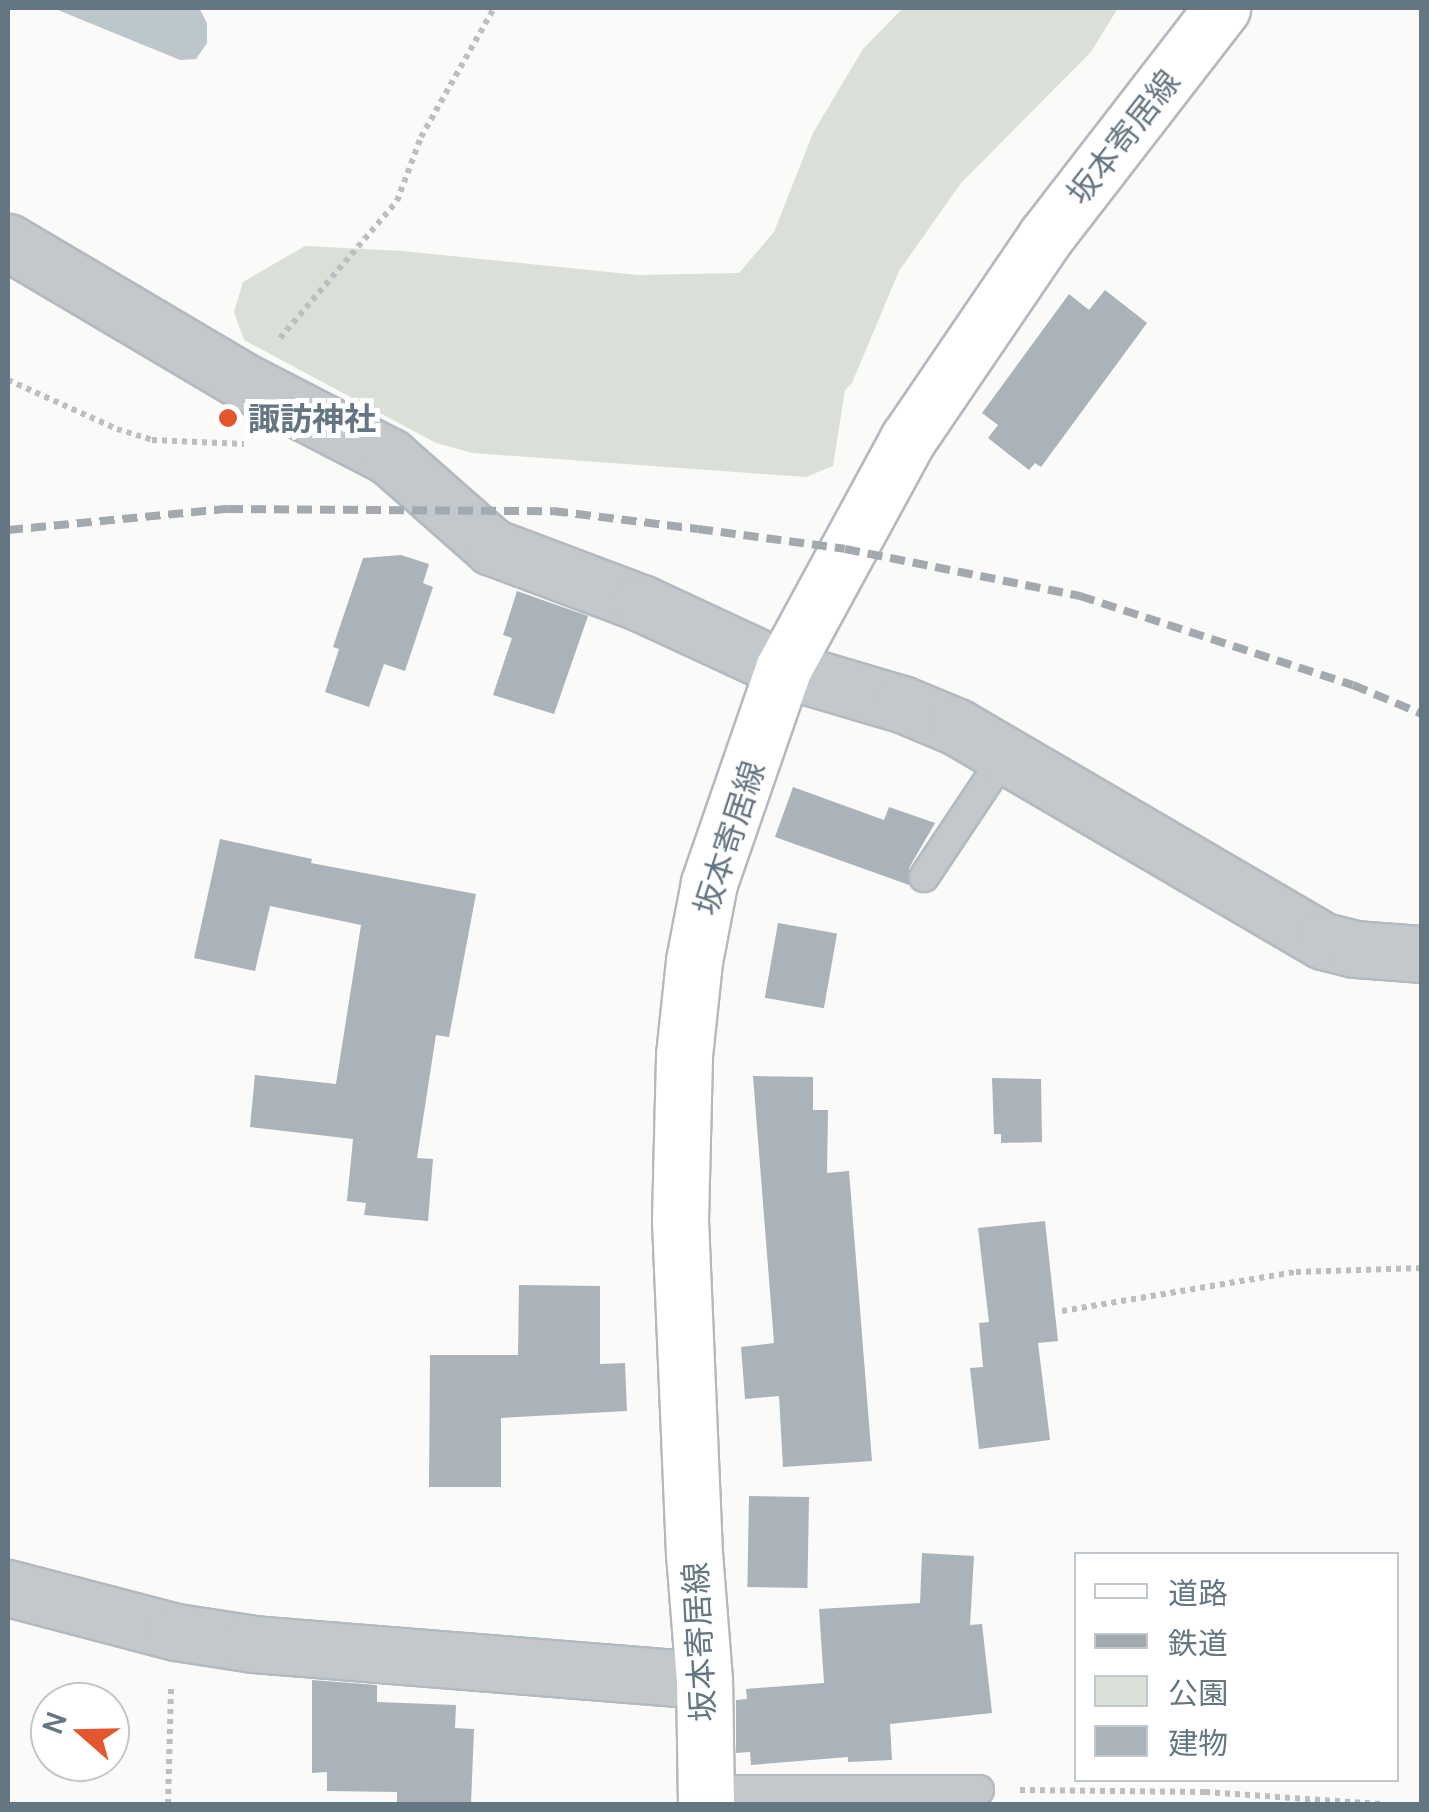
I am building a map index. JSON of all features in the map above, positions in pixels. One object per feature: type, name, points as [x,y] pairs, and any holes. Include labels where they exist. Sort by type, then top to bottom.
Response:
[{"type":"main road","name":"坂本寄居線","points":[[706,1797],[704,1680],[694,1554],[680,1220],[684,1055],[694,962],[709,883],[783,669],[908,439],[1046,236],[1222,8]]},
{"type":"street","points":[[8,242],[411,472],[479,540],[642,603],[783,669],[902,704],[957,727],[1323,941],[1355,949],[1422,954]]},
{"type":"street","points":[[8,1588],[176,1632],[254,1644],[704,1680]]},
{"type":"lane","points":[[924,876],[1004,757]]},
{"type":"lane","points":[[706,1797],[978,1790]]},
{"type":"path","points":[[244,380],[398,200],[421,136],[494,8]]},
{"type":"path","points":[[8,380],[118,430],[152,440],[274,446],[328,423]]},
{"type":"path","points":[[1062,1311],[1296,1272],[1422,1268]]},
{"type":"path","points":[[168,1804],[176,1632]]},
{"type":"path","points":[[978,1790],[1206,1792],[1380,1804]]},
{"type":"green space","points":[[903,8],[1118,8],[1091,52],[961,183],[899,271],[852,383],[845,390],[833,466],[806,477],[473,453],[436,443],[244,340],[234,312],[243,282],[305,246],[403,251],[638,275],[739,273],[774,232],[813,133],[863,49]]},
{"type":"shaded area","points":[[53,8],[199,8],[207,23],[207,43],[196,59],[180,60]]},
{"type":"building","points":[[1105,290],[1147,323],[1041,467],[1035,463],[1029,470],[988,438],[998,425],[982,413],[1069,294],[1089,310]]},
{"type":"building","points":[[401,555],[429,564],[423,583],[433,587],[405,671],[384,664],[369,707],[325,692],[339,649],[333,647],[363,558]]},
{"type":"building","points":[[517,591],[588,616],[554,714],[493,695],[512,638],[503,635]]},
{"type":"building","points":[[793,787],[884,820],[889,807],[935,823],[909,868],[909,885],[775,837]]},
{"type":"building","points":[[220,839],[312,859],[311,863],[476,894],[449,1037],[436,1035],[417,1158],[433,1159],[428,1221],[364,1215],[366,1203],[347,1201],[353,1139],[250,1127],[255,1075],[336,1084],[361,925],[270,906],[255,971],[194,958]]},
{"type":"building","points":[[778,923],[837,933],[824,1008],[765,998]]},
{"type":"building","points":[[753,1076],[813,1077],[813,1110],[828,1110],[827,1173],[849,1171],[872,1461],[783,1467],[779,1396],[745,1399],[741,1347],[774,1343]]},
{"type":"building","points":[[992,1078],[1041,1079],[1042,1142],[1001,1143],[1001,1134],[994,1134]]},
{"type":"building","points":[[1045,1221],[1058,1341],[1038,1343],[1050,1440],[979,1449],[970,1368],[983,1367],[979,1323],[989,1322],[978,1228]]},
{"type":"building","points":[[519,1285],[600,1286],[600,1364],[625,1363],[627,1411],[501,1418],[501,1487],[429,1487],[430,1355],[518,1355]]},
{"type":"building","points":[[749,1496],[809,1497],[807,1588],[747,1587]]},
{"type":"building","points":[[922,1553],[974,1556],[970,1625],[982,1624],[992,1713],[890,1724],[892,1760],[848,1762],[848,1757],[751,1765],[750,1752],[736,1753],[736,1700],[747,1699],[746,1689],[824,1683],[819,1609],[920,1603]]},
{"type":"building","points":[[312,1680],[377,1685],[377,1702],[456,1705],[455,1728],[474,1729],[471,1804],[397,1804],[397,1792],[327,1791],[327,1772],[312,1773]]},
{"type":"railway","points":[[8,530],[228,509],[553,511],[698,529],[845,549],[1080,596],[1353,685],[1422,714]]},
{"type":"place","name":"諏訪神社","points":[[228,418]]}]
